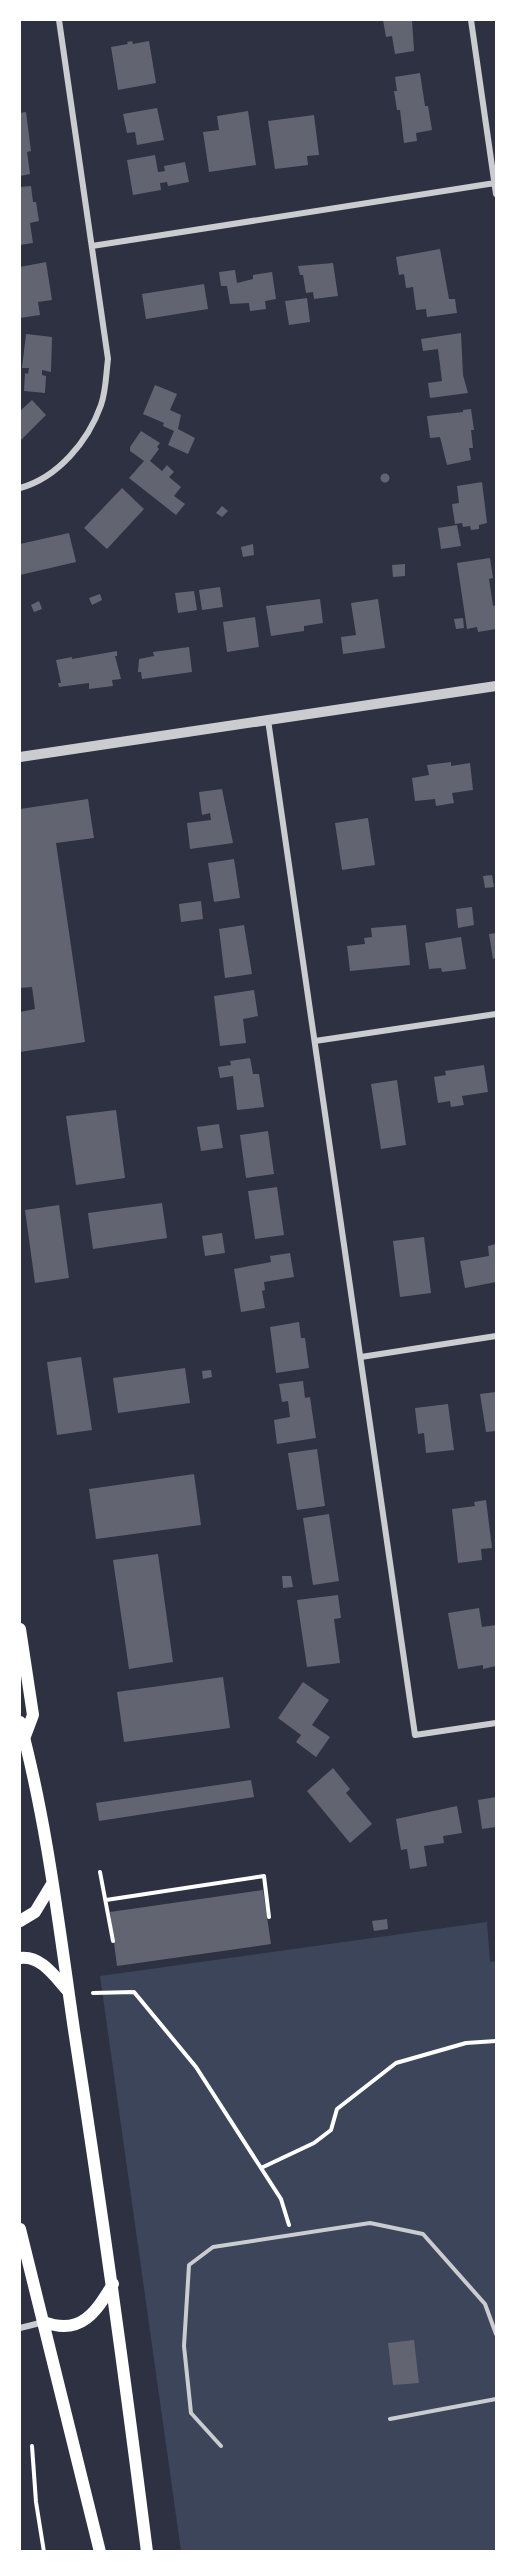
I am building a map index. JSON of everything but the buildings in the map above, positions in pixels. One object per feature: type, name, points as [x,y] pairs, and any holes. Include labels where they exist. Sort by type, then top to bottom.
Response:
[{"type":"main road","points":[[20,1629],[33,1715],[24,1739]]},
{"type":"main road","points":[[20,1722],[35,1778],[69,1992],[113,2284],[147,2552]]},
{"type":"main road","points":[[20,1921],[35,1912],[52,1884]]},
{"type":"main road","points":[[20,1958],[26,1957],[45,1965],[69,1992]]},
{"type":"main road","points":[[20,2229],[100,2552]]},
{"type":"main road","points":[[44,2322],[59,2328],[76,2325],[89,2317],[100,2305],[113,2284]]},
{"type":"street","points":[[20,488],[31,485],[58,467],[81,444],[101,404],[108,359],[59,20]]},
{"type":"street","points":[[471,20],[496,194]]},
{"type":"street","points":[[92,246],[495,183]]},
{"type":"street","points":[[20,757],[496,686]]},
{"type":"street","points":[[268,720],[415,1736],[496,1723]]},
{"type":"street","points":[[315,1041],[496,1014]]},
{"type":"street","points":[[361,1357],[496,1336]]},
{"type":"street","points":[[20,2328],[44,2322]]},
{"type":"lane","points":[[220,2446],[191,2413],[184,2346],[189,2265],[213,2247],[370,2223],[423,2234],[485,2304],[496,2334]]},
{"type":"lane","points":[[390,2419],[496,2399]]},
{"type":"path","points":[[100,1872],[113,1941]]},
{"type":"path","points":[[106,1900],[264,1876],[269,1917]]},
{"type":"path","points":[[93,1993],[134,1992],[196,2067],[281,2199],[292,2234]]},
{"type":"path","points":[[261,2168],[314,2143],[331,2130],[337,2109],[396,2063],[466,2043],[496,2041]]},
{"type":"path","points":[[32,2446],[36,2502],[44,2552]]},
{"type":"shaded area","points":[[487,1922],[490,1962],[496,1961],[496,2551],[181,2551],[100,1976]]}]
